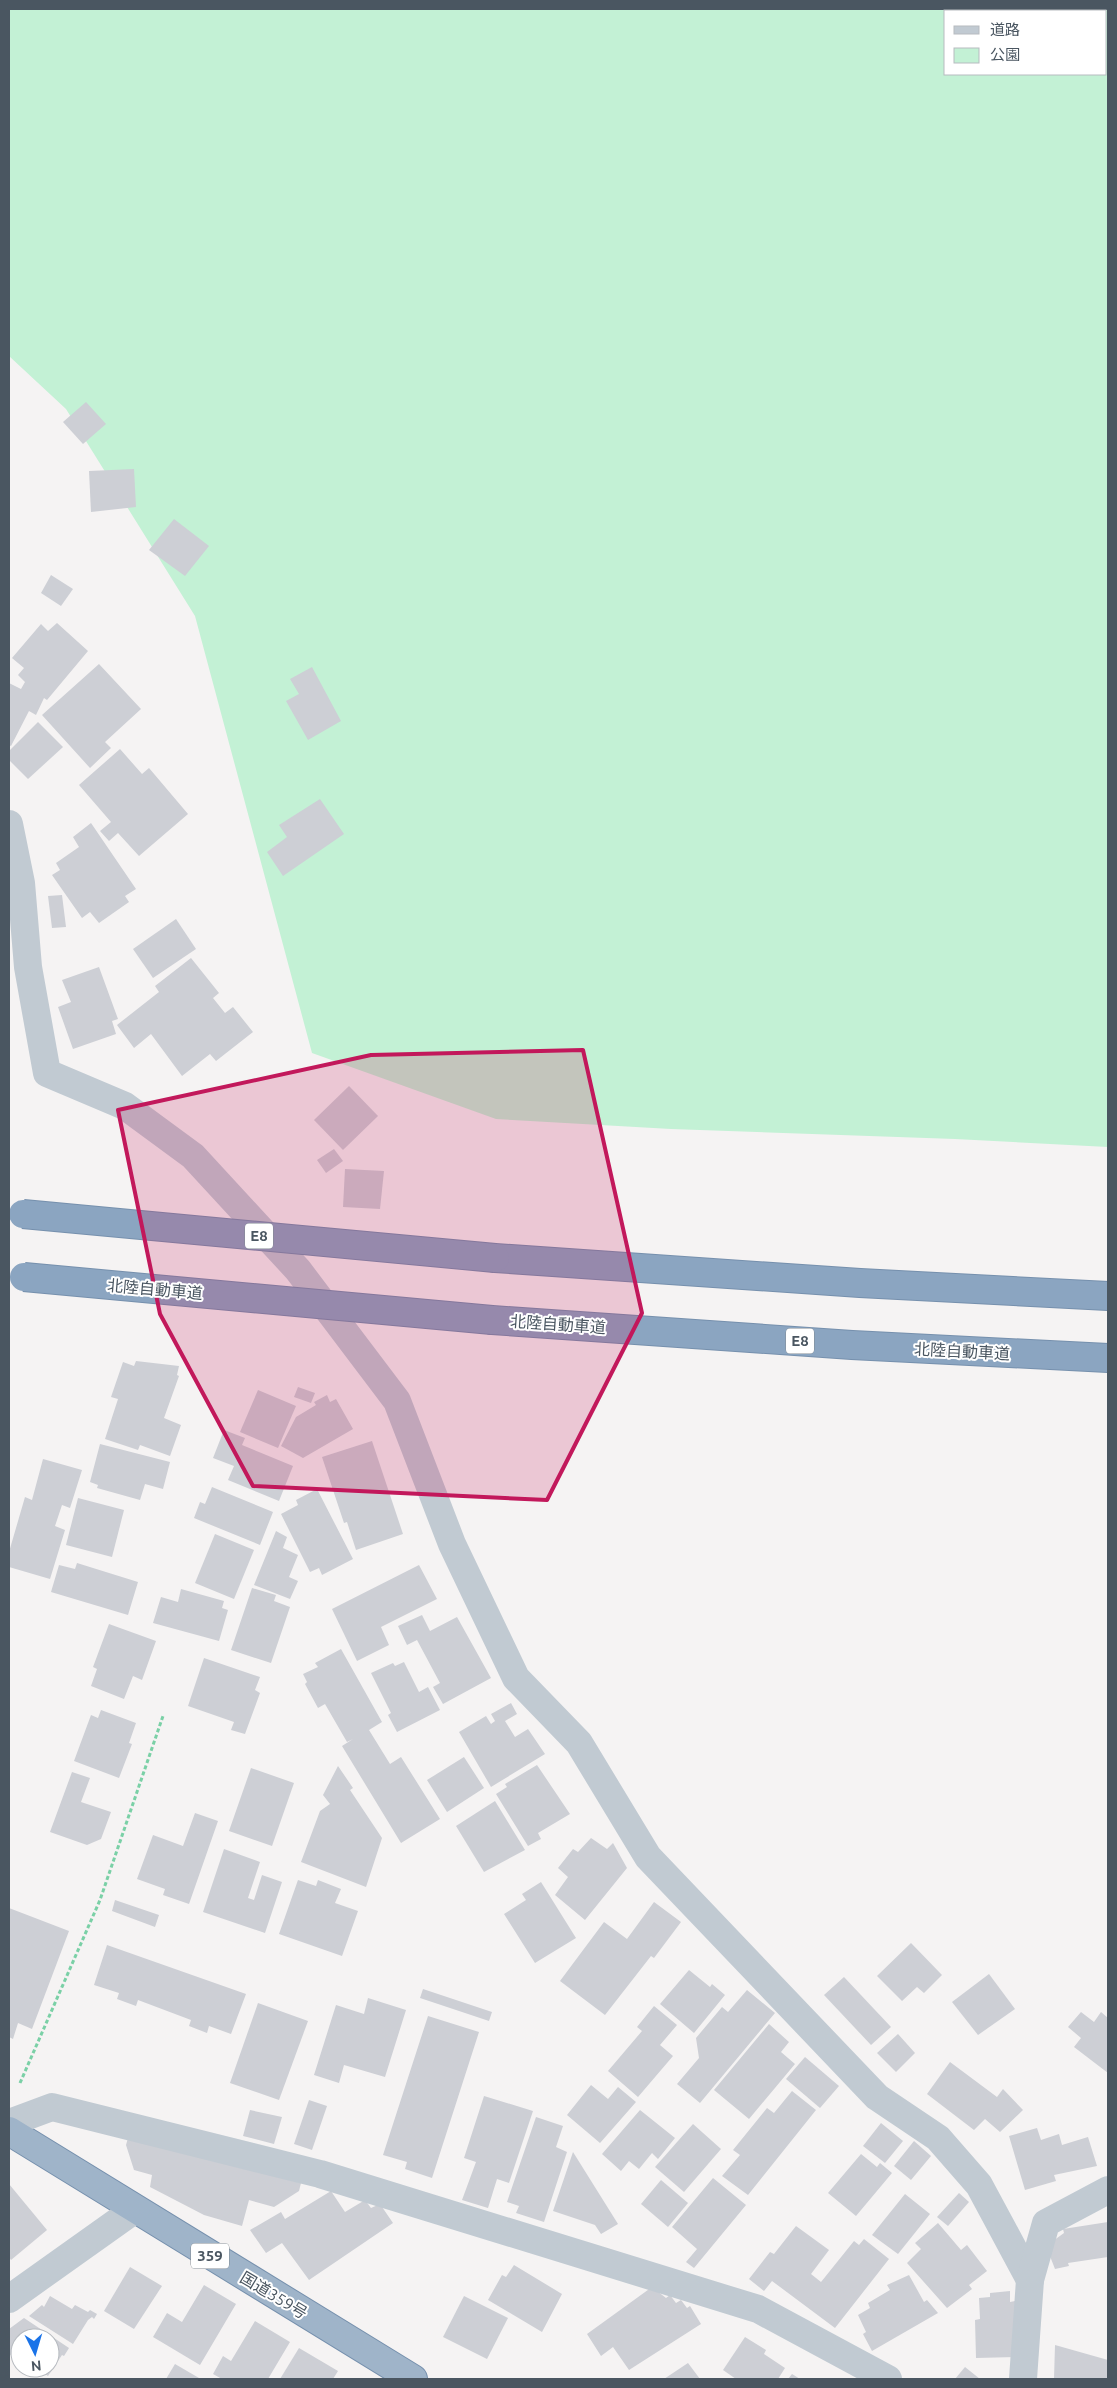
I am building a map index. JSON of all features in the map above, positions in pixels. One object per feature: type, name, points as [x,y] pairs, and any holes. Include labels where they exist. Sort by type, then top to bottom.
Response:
[{"type":"highway","name":"E8","points":[[16,1214],[494,1258],[860,1283],[1108,1296]]},
{"type":"highway","name":"北陸自動車道","points":[[16,1276],[492,1320],[852,1345],[1108,1358]]},
{"type":"highway","name":"国道359号","points":[[9,2131],[134,2210],[413,2379]]},
{"type":"street","points":[[9,824],[21,882],[28,967],[47,1073],[125,1106],[193,1156],[298,1270],[397,1401],[452,1544],[516,1678],[580,1743],[648,1857],[877,2097],[938,2138],[979,2185],[1030,2280]]},
{"type":"street","points":[[9,2123],[52,2107],[320,2174],[758,2309],[888,2379]]},
{"type":"street","points":[[1023,2379],[1030,2280],[1046,2223],[1108,2190]]},
{"type":"street","points":[[9,2299],[134,2210]]},
{"type":"path","points":[[17,2091],[100,1900],[162,1716]]},
{"type":"highlighted area","points":[[583,1050],[642,1313],[547,1500],[253,1486],[160,1314],[118,1110],[371,1055]]},
{"type":"green space","points":[[9,9],[1108,9],[1108,1147],[955,1139],[671,1129],[496,1119],[312,1053],[195,616],[66,409],[9,356]]},
{"type":"building","points":[[86,402],[106,424],[83,444],[63,422]]},
{"type":"building","points":[[134,469],[136,507],[91,512],[89,471]]},
{"type":"building","points":[[174,519],[209,546],[185,576],[149,550]]},
{"type":"building","points":[[51,575],[73,589],[61,606],[41,593]]},
{"type":"building","points":[[57,623],[88,651],[47,700],[44,698],[36,715],[29,711],[11,746],[9,745],[9,683],[21,689],[25,682],[18,675],[24,668],[12,658],[41,624],[48,631]]},
{"type":"building","points":[[99,664],[141,709],[105,742],[111,748],[90,768],[42,715]]},
{"type":"building","points":[[312,667],[341,721],[308,740],[286,701],[299,694],[290,679]]},
{"type":"building","points":[[38,722],[63,747],[28,779],[9,760],[9,751]]},
{"type":"building","points":[[120,749],[142,774],[149,768],[188,814],[139,856],[118,833],[109,841],[100,831],[111,822],[79,785]]},
{"type":"building","points":[[320,799],[344,834],[283,876],[267,852],[287,837],[279,825]]},
{"type":"building","points":[[91,823],[136,889],[125,896],[129,902],[99,923],[90,912],[82,918],[52,875],[60,870],[56,863],[79,847],[73,837]]},
{"type":"building","points":[[62,895],[66,927],[52,928],[48,896]]},
{"type":"building","points":[[176,919],[196,949],[153,978],[133,949]]},
{"type":"building","points":[[191,958],[219,993],[213,998],[225,1013],[233,1007],[253,1032],[216,1061],[210,1054],[182,1076],[151,1034],[134,1048],[117,1025],[159,992],[155,986]]},
{"type":"building","points":[[99,967],[118,1019],[112,1021],[116,1034],[73,1049],[58,1007],[71,1002],[62,980]]},
{"type":"building","points":[[349,1086],[378,1116],[343,1150],[314,1120]]},
{"type":"building","points":[[334,1149],[343,1161],[326,1173],[317,1160]]},
{"type":"building","points":[[345,1169],[384,1171],[380,1209],[343,1207]]},
{"type":"building","points":[[136,1361],[179,1366],[177,1375],[179,1376],[164,1418],[181,1425],[170,1456],[140,1445],[138,1450],[105,1439],[118,1399],[111,1397],[123,1362],[134,1366]]},
{"type":"building","points":[[298,1387],[315,1393],[311,1403],[294,1397]]},
{"type":"building","points":[[258,1390],[296,1406],[278,1448],[240,1432]]},
{"type":"building","points":[[327,1395],[330,1402],[336,1399],[353,1429],[303,1458],[281,1446],[296,1417],[316,1405],[314,1402]]},
{"type":"building","points":[[224,1430],[245,1438],[242,1445],[293,1466],[279,1501],[228,1480],[234,1466],[213,1458]]},
{"type":"building","points":[[372,1441],[403,1534],[356,1550],[347,1522],[344,1523],[322,1457]]},
{"type":"building","points":[[100,1444],[170,1462],[163,1489],[145,1484],[140,1500],[97,1488],[98,1485],[90,1482]]},
{"type":"building","points":[[43,1459],[82,1470],[70,1508],[62,1505],[55,1526],[65,1530],[50,1579],[9,1567],[9,1552],[25,1497],[32,1500]]},
{"type":"building","points":[[212,1487],[273,1512],[260,1545],[194,1518],[200,1502],[205,1504]]},
{"type":"building","points":[[317,1489],[353,1559],[322,1575],[319,1568],[310,1572],[281,1514],[298,1505],[296,1500]]},
{"type":"building","points":[[78,1498],[124,1510],[112,1557],[66,1545]]},
{"type":"building","points":[[276,1531],[287,1537],[283,1548],[298,1555],[289,1577],[298,1581],[290,1599],[254,1585]]},
{"type":"building","points":[[215,1534],[254,1550],[234,1599],[195,1583]]},
{"type":"building","points":[[77,1563],[138,1582],[128,1615],[51,1592],[59,1565],[75,1569]]},
{"type":"building","points":[[419,1565],[437,1599],[381,1627],[389,1645],[357,1661],[332,1609]]},
{"type":"building","points":[[252,1588],[276,1595],[274,1601],[290,1607],[271,1663],[231,1650]]},
{"type":"building","points":[[181,1589],[224,1601],[222,1608],[228,1610],[219,1641],[153,1623],[161,1597],[178,1602]]},
{"type":"building","points":[[422,1615],[430,1631],[457,1617],[491,1678],[443,1704],[433,1687],[440,1683],[417,1640],[407,1645],[398,1626]]},
{"type":"building","points":[[109,1624],[156,1641],[142,1680],[133,1676],[124,1699],[91,1686],[97,1669],[93,1667]]},
{"type":"building","points":[[341,1649],[382,1722],[369,1730],[390,1764],[401,1757],[440,1819],[401,1843],[342,1746],[353,1739],[347,1742],[325,1704],[318,1708],[305,1684],[307,1682],[303,1674],[318,1667],[315,1663]]},
{"type":"building","points":[[204,1658],[260,1677],[255,1690],[260,1693],[245,1734],[231,1730],[234,1722],[188,1706]]},
{"type":"building","points":[[404,1662],[419,1692],[428,1687],[440,1710],[397,1732],[388,1715],[391,1713],[371,1673],[393,1663],[395,1666]]},
{"type":"building","points":[[511,1703],[517,1714],[505,1721],[515,1737],[528,1729],[545,1754],[491,1787],[459,1732],[486,1716],[491,1724],[495,1721],[491,1714]]},
{"type":"building","points":[[101,1710],[136,1723],[129,1743],[132,1744],[119,1778],[74,1761],[91,1715],[98,1718]]},
{"type":"building","points":[[464,1757],[484,1788],[447,1812],[427,1780]]},
{"type":"building","points":[[537,1765],[570,1814],[538,1833],[541,1839],[528,1846],[496,1794],[507,1787],[505,1784]]},
{"type":"building","points":[[338,1766],[353,1788],[350,1790],[382,1838],[366,1887],[301,1862],[320,1811],[330,1804],[323,1795]]},
{"type":"building","points":[[251,1768],[294,1783],[272,1846],[229,1831]]},
{"type":"building","points":[[72,1772],[90,1778],[81,1802],[111,1812],[101,1839],[87,1845],[50,1832]]},
{"type":"building","points":[[495,1801],[525,1850],[484,1872],[456,1826]]},
{"type":"building","points":[[195,1813],[218,1821],[189,1904],[163,1895],[165,1889],[137,1879],[153,1835],[183,1846]]},
{"type":"building","points":[[591,1838],[607,1849],[613,1843],[627,1868],[585,1920],[555,1895],[568,1877],[558,1868],[573,1849],[578,1852]]},
{"type":"building","points":[[224,1849],[260,1862],[248,1898],[254,1900],[262,1875],[282,1882],[265,1933],[203,1912]]},
{"type":"building","points":[[298,1880],[316,1886],[318,1880],[341,1889],[335,1903],[358,1911],[342,1956],[279,1934]]},
{"type":"building","points":[[541,1882],[576,1938],[535,1963],[504,1914],[526,1900],[522,1894]]},
{"type":"building","points":[[115,1900],[159,1915],[155,1927],[112,1911]]},
{"type":"building","points":[[654,1902],[681,1922],[654,1958],[651,1956],[605,2015],[560,1981],[604,1922],[627,1939]]},
{"type":"building","points":[[9,1908],[69,1931],[32,2029],[18,2023],[13,2039],[9,2037]]},
{"type":"building","points":[[911,1943],[942,1975],[924,1993],[917,1987],[902,2001],[877,1976]]},
{"type":"building","points":[[107,1945],[246,1994],[231,2034],[209,2026],[207,2033],[189,2026],[191,2020],[138,2000],[136,2006],[117,1999],[119,1993],[94,1985]]},
{"type":"building","points":[[689,1970],[710,1987],[712,1984],[725,1995],[694,2033],[660,2004]]},
{"type":"building","points":[[989,1974],[1015,2009],[978,2035],[952,2002]]},
{"type":"building","points":[[844,1977],[891,2027],[871,2045],[824,1995]]},
{"type":"building","points":[[423,1989],[492,2012],[489,2021],[420,1998]]},
{"type":"building","points":[[747,1990],[775,2013],[700,2103],[677,2084],[699,2058],[696,2038],[722,2007],[728,2012]]},
{"type":"building","points":[[368,1998],[406,2010],[385,2077],[344,2065],[339,2083],[314,2075],[336,2005],[364,2014]]},
{"type":"building","points":[[258,2003],[308,2021],[279,2100],[230,2083]]},
{"type":"building","points":[[654,2006],[677,2025],[660,2045],[673,2056],[638,2097],[608,2071],[642,2031],[637,2027]]},
{"type":"building","points":[[1081,2012],[1094,2022],[1101,2012],[1108,2018],[1108,2073],[1074,2047],[1081,2038],[1068,2027]]},
{"type":"building","points":[[428,2016],[479,2032],[432,2178],[405,2169],[407,2162],[383,2155]]},
{"type":"building","points":[[769,2024],[789,2042],[781,2052],[795,2064],[749,2119],[714,2090]]},
{"type":"building","points":[[898,2034],[915,2053],[896,2072],[877,2053]]},
{"type":"building","points":[[805,2057],[839,2086],[820,2108],[786,2079]]},
{"type":"building","points":[[950,2062],[997,2097],[1003,2089],[1023,2110],[1000,2132],[985,2119],[974,2130],[927,2094]]},
{"type":"building","points":[[591,2085],[608,2099],[618,2087],[636,2102],[600,2143],[567,2115]]},
{"type":"building","points":[[792,2091],[816,2110],[748,2195],[722,2176],[740,2155],[733,2150],[767,2108],[774,2113]]},
{"type":"building","points":[[484,2096],[533,2111],[509,2183],[497,2179],[488,2208],[462,2200],[476,2162],[464,2158]]},
{"type":"building","points":[[309,2100],[327,2106],[312,2150],[294,2144]]},
{"type":"building","points":[[250,2110],[282,2117],[274,2144],[243,2136]]},
{"type":"building","points":[[640,2110],[675,2138],[658,2159],[652,2153],[639,2169],[629,2161],[621,2171],[602,2154]]},
{"type":"building","points":[[536,2117],[563,2126],[556,2147],[567,2152],[544,2222],[516,2213],[519,2206],[507,2202]]},
{"type":"building","points":[[881,2123],[903,2141],[885,2163],[863,2146]]},
{"type":"building","points":[[693,2124],[721,2149],[684,2192],[655,2167]]},
{"type":"building","points":[[1037,2128],[1041,2140],[1059,2134],[1062,2145],[1088,2137],[1097,2166],[1054,2175],[1056,2181],[1025,2190],[1009,2136]]},
{"type":"building","points":[[128,2138],[301,2183],[299,2191],[274,2207],[249,2200],[242,2226],[204,2215],[150,2187],[152,2175],[134,2170],[126,2145]]},
{"type":"building","points":[[914,2141],[931,2156],[911,2180],[894,2166]]},
{"type":"building","points":[[573,2152],[618,2224],[601,2234],[595,2225],[553,2211]]},
{"type":"building","points":[[861,2154],[877,2167],[880,2163],[892,2173],[856,2216],[828,2193]]},
{"type":"building","points":[[713,2178],[746,2205],[694,2268],[686,2262],[697,2249],[672,2227]]},
{"type":"building","points":[[661,2180],[688,2203],[668,2227],[641,2204]]},
{"type":"building","points":[[9,2184],[47,2230],[11,2260],[9,2257]]},
{"type":"building","points":[[331,2191],[345,2212],[365,2200],[371,2208],[380,2204],[393,2223],[309,2280],[282,2243],[266,2253],[250,2230],[281,2212],[285,2219]]},
{"type":"building","points":[[959,2193],[969,2202],[948,2226],[937,2217]]},
{"type":"building","points":[[905,2194],[930,2214],[898,2254],[872,2235]]},
{"type":"building","points":[[1108,2222],[1108,2257],[1068,2263],[1069,2266],[1055,2269],[1046,2246],[1064,2233],[1063,2229]]},
{"type":"building","points":[[938,2223],[961,2250],[967,2245],[987,2271],[969,2285],[972,2289],[947,2308],[907,2263],[921,2249],[915,2243]]},
{"type":"building","points":[[796,2226],[829,2250],[811,2274],[821,2282],[854,2241],[859,2245],[864,2239],[889,2259],[835,2328],[772,2281],[764,2291],[749,2279],[770,2252],[774,2254]]},
{"type":"building","points":[[514,2265],[562,2294],[542,2332],[488,2300],[502,2275],[506,2277]]},
{"type":"building","points":[[130,2267],[162,2286],[134,2329],[104,2311]]},
{"type":"building","points":[[909,2275],[924,2302],[927,2300],[938,2313],[872,2351],[863,2334],[866,2332],[858,2315],[870,2308],[868,2303],[890,2290],[887,2285]]},
{"type":"building","points":[[204,2285],[236,2304],[200,2365],[153,2337],[167,2313],[182,2322]]},
{"type":"building","points":[[652,2287],[666,2298],[670,2295],[676,2303],[681,2300],[687,2308],[690,2306],[701,2324],[629,2370],[613,2347],[601,2356],[587,2334]]},
{"type":"building","points":[[1010,2291],[1010,2302],[1015,2301],[1016,2357],[976,2358],[975,2320],[980,2319],[979,2298],[990,2297],[990,2293]]},
{"type":"building","points":[[50,2296],[72,2309],[75,2305],[88,2312],[90,2310],[97,2314],[94,2319],[92,2317],[88,2320],[73,2344],[60,2336],[60,2328],[48,2328],[29,2316],[42,2305],[44,2307]]},
{"type":"building","points":[[464,2296],[508,2318],[487,2359],[443,2337]]},
{"type":"building","points":[[24,2318],[39,2328],[10,2328]]},
{"type":"building","points":[[255,2321],[290,2342],[268,2379],[222,2379],[213,2374],[223,2356],[231,2361]]},
{"type":"building","points":[[10,2328],[10,2355],[9,2354]]},
{"type":"building","points":[[745,2337],[766,2350],[764,2354],[785,2368],[778,2379],[736,2379],[723,2370]]},
{"type":"building","points":[[60,2342],[69,2348],[64,2356],[62,2355],[60,2358]]},
{"type":"building","points":[[1055,2345],[1108,2360],[1108,2379],[1054,2379]]},
{"type":"building","points":[[299,2348],[338,2371],[333,2379],[280,2379]]},
{"type":"building","points":[[688,2363],[700,2379],[664,2379]]},
{"type":"building","points":[[175,2364],[199,2378],[166,2379]]},
{"type":"building","points":[[965,2367],[980,2379],[955,2379]]},
{"type":"building","points":[[792,2374],[800,2379],[788,2379]]}]
